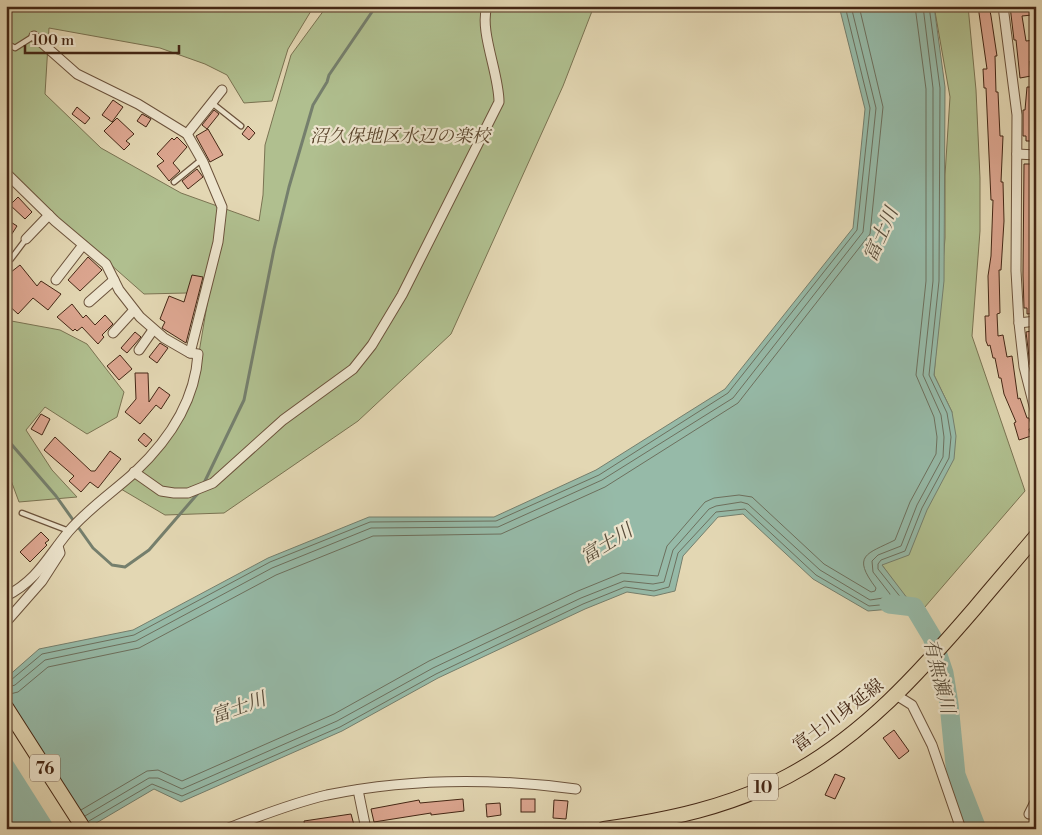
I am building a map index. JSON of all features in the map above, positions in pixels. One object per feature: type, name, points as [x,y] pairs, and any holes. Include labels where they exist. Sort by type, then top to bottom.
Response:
[{"type":"main road","name":"富士川身延線","points":[[604,829],[661,821],[695,812],[741,796],[788,776],[872,718],[898,694],[1036,536]]},
{"type":"main road","name":"76","points":[[6,707],[84,829]]},
{"type":"street","points":[[134,472],[161,491],[188,494],[213,484],[283,420],[353,369],[372,345],[402,295],[499,102],[499,89],[484,22],[487,6]]},
{"type":"street","points":[[1003,6],[1017,115],[1016,271],[1019,323],[1024,367],[1036,414]]},
{"type":"street","points":[[34,36],[77,74],[138,104],[186,134],[201,160],[222,206],[218,242],[190,353]]},
{"type":"street","points":[[186,134],[222,90]]},
{"type":"street","points":[[1017,154],[1036,154]]},
{"type":"street","points":[[6,173],[49,215],[106,264],[134,310],[153,330],[190,353],[198,354],[197,371],[192,394],[179,417],[154,451],[134,472],[69,531],[37,574],[18,590],[6,596]]},
{"type":"street","points":[[26,239],[49,215]]},
{"type":"street","points":[[56,280],[83,245]]},
{"type":"street","points":[[89,302],[114,280]]},
{"type":"street","points":[[113,333],[134,310]]},
{"type":"street","points":[[1019,323],[1036,321]]},
{"type":"street","points":[[139,350],[153,330]]},
{"type":"street","points":[[6,622],[42,581],[60,552],[58,546]]},
{"type":"street","points":[[898,694],[912,705],[932,745],[961,829]]},
{"type":"street","points":[[226,829],[294,804],[358,790],[419,782],[504,781],[576,789]]},
{"type":"street","points":[[358,790],[366,829]]},
{"type":"street","points":[[1029,814],[1036,800]]},
{"type":"lane","points":[[6,43],[15,48],[34,36]]},
{"type":"lane","points":[[212,103],[241,126]]},
{"type":"lane","points":[[174,182],[201,160]]},
{"type":"lane","points":[[6,261],[12,259],[26,239]]},
{"type":"lane","points":[[22,513],[69,531]]},
{"type":"green space","name":"沼久保地区水辺の楽校","points":[[6,6],[314,6],[288,49],[272,101],[244,103],[227,75],[205,64],[160,48],[49,28],[45,94],[101,148],[181,193],[259,221],[263,195],[265,145],[291,55],[327,6],[594,6],[563,86],[451,334],[358,421],[224,513],[165,515],[121,489],[154,459],[192,394],[208,299],[187,293],[144,294],[50,211],[6,166]]},
{"type":"green space","points":[[934,6],[968,6],[976,90],[980,178],[980,231],[972,336],[1025,491],[918,615],[882,565],[952,412],[934,375],[945,238],[945,175],[950,97]]},
{"type":"green space","points":[[6,320],[60,330],[87,344],[124,392],[117,417],[87,434],[45,407],[26,430],[52,470],[77,497],[19,502],[6,467]]},
{"type":"water","name":"富士川","points":[[839,6],[934,6],[945,87],[944,281],[934,375],[952,412],[956,436],[954,459],[927,510],[909,555],[882,565],[914,607],[868,611],[813,579],[743,514],[718,517],[683,556],[675,591],[654,596],[627,592],[585,609],[438,678],[342,731],[181,802],[154,789],[86,829],[6,829],[6,678],[39,649],[133,630],[268,558],[369,517],[494,517],[596,470],[725,389],[853,228],[865,109]]},
{"type":"pier","points":[[6,707],[84,829],[56,829],[6,750]]},
{"type":"building","points":[[978,6],[989,6],[997,56],[995,56],[996,92],[998,92],[1000,136],[1003,136],[1001,182],[1003,182],[1004,221],[1001,270],[999,270],[1000,313],[997,314],[998,336],[1003,335],[1007,357],[1012,356],[1018,399],[1020,398],[1032,428],[1029,429],[1031,436],[1019,440],[1014,423],[1016,422],[1004,394],[995,358],[993,358],[990,345],[988,346],[986,341],[985,316],[989,316],[988,276],[991,256],[993,200],[991,200],[986,88],[984,88],[983,69],[987,69]]},
{"type":"building","points":[[1010,6],[1031,6],[1032,15],[1022,16],[1026,41],[1035,40],[1036,60],[1030,61],[1031,76],[1020,78]]},
{"type":"building","points":[[1027,87],[1036,87],[1036,141],[1026,141],[1026,136],[1023,136],[1023,110],[1025,110]]},
{"type":"building","points":[[113,100],[123,107],[112,122],[102,115]]},
{"type":"building","points":[[77,107],[90,118],[85,124],[72,114]]},
{"type":"building","points":[[214,110],[219,114],[207,129],[202,125]]},
{"type":"building","points":[[142,114],[151,119],[146,127],[137,121]]},
{"type":"building","points":[[117,118],[134,134],[126,141],[130,144],[124,150],[104,131]]},
{"type":"building","points":[[248,126],[255,133],[249,140],[242,134]]},
{"type":"building","points":[[208,129],[223,155],[210,162],[196,136]]},
{"type":"building","points":[[177,137],[187,147],[173,163],[180,171],[169,181],[157,166],[164,161],[157,154],[172,138],[174,140]]},
{"type":"building","points":[[1024,164],[1036,164],[1035,313],[1027,314],[1027,308],[1024,308],[1023,275]]},
{"type":"building","points":[[197,169],[203,177],[188,189],[182,181]]},
{"type":"building","points":[[18,197],[32,212],[25,219],[10,205]]},
{"type":"building","points":[[6,219],[17,226],[6,243]]},
{"type":"building","points":[[88,257],[102,270],[80,291],[68,280]]},
{"type":"building","points":[[20,265],[37,286],[41,281],[61,294],[48,310],[33,298],[18,314],[6,303],[6,276]]},
{"type":"building","points":[[192,275],[203,277],[186,343],[162,328],[165,322],[160,319],[169,296],[184,302]]},
{"type":"building","points":[[72,304],[83,318],[86,315],[95,325],[105,315],[113,324],[102,335],[104,337],[98,344],[82,327],[77,331],[75,329],[73,331],[57,317]]},
{"type":"building","points":[[1036,330],[1036,364],[1030,365],[1026,332]]},
{"type":"building","points":[[135,332],[141,337],[127,353],[121,348]]},
{"type":"building","points":[[160,343],[168,348],[157,363],[149,357]]},
{"type":"building","points":[[120,355],[132,369],[119,380],[107,366]]},
{"type":"building","points":[[135,373],[148,373],[149,402],[159,387],[170,395],[161,409],[156,405],[140,424],[125,412],[136,399]]},
{"type":"building","points":[[41,414],[50,419],[42,435],[31,429]]},
{"type":"building","points":[[144,433],[152,440],[146,447],[138,440]]},
{"type":"building","points":[[55,437],[91,471],[95,471],[110,451],[121,459],[98,488],[90,482],[81,492],[69,481],[74,476],[44,450]]},
{"type":"building","points":[[41,532],[49,540],[45,543],[47,545],[30,562],[20,552]]},
{"type":"building","points":[[894,730],[909,751],[899,759],[883,738]]},
{"type":"building","points":[[835,774],[845,778],[835,799],[825,795]]},
{"type":"building","points":[[463,799],[464,811],[431,815],[431,813],[374,822],[371,809],[419,800],[420,803]]},
{"type":"building","points":[[521,799],[535,799],[535,812],[521,812]]},
{"type":"building","points":[[554,800],[568,801],[566,819],[553,818]]},
{"type":"building","points":[[500,803],[501,815],[487,817],[486,804]]},
{"type":"building","points":[[351,814],[354,825],[305,829],[304,821]]},
{"type":"waterway","points":[[204,483],[244,400],[274,249],[289,187],[313,105],[327,82],[329,75],[376,6]]},
{"type":"waterway","points":[[6,438],[56,496],[93,548],[112,565],[125,567],[149,550],[200,491]]},
{"type":"waterway","name":"有無瀬川","points":[[889,604],[914,607],[932,637],[944,673],[956,775],[977,829]]}]
